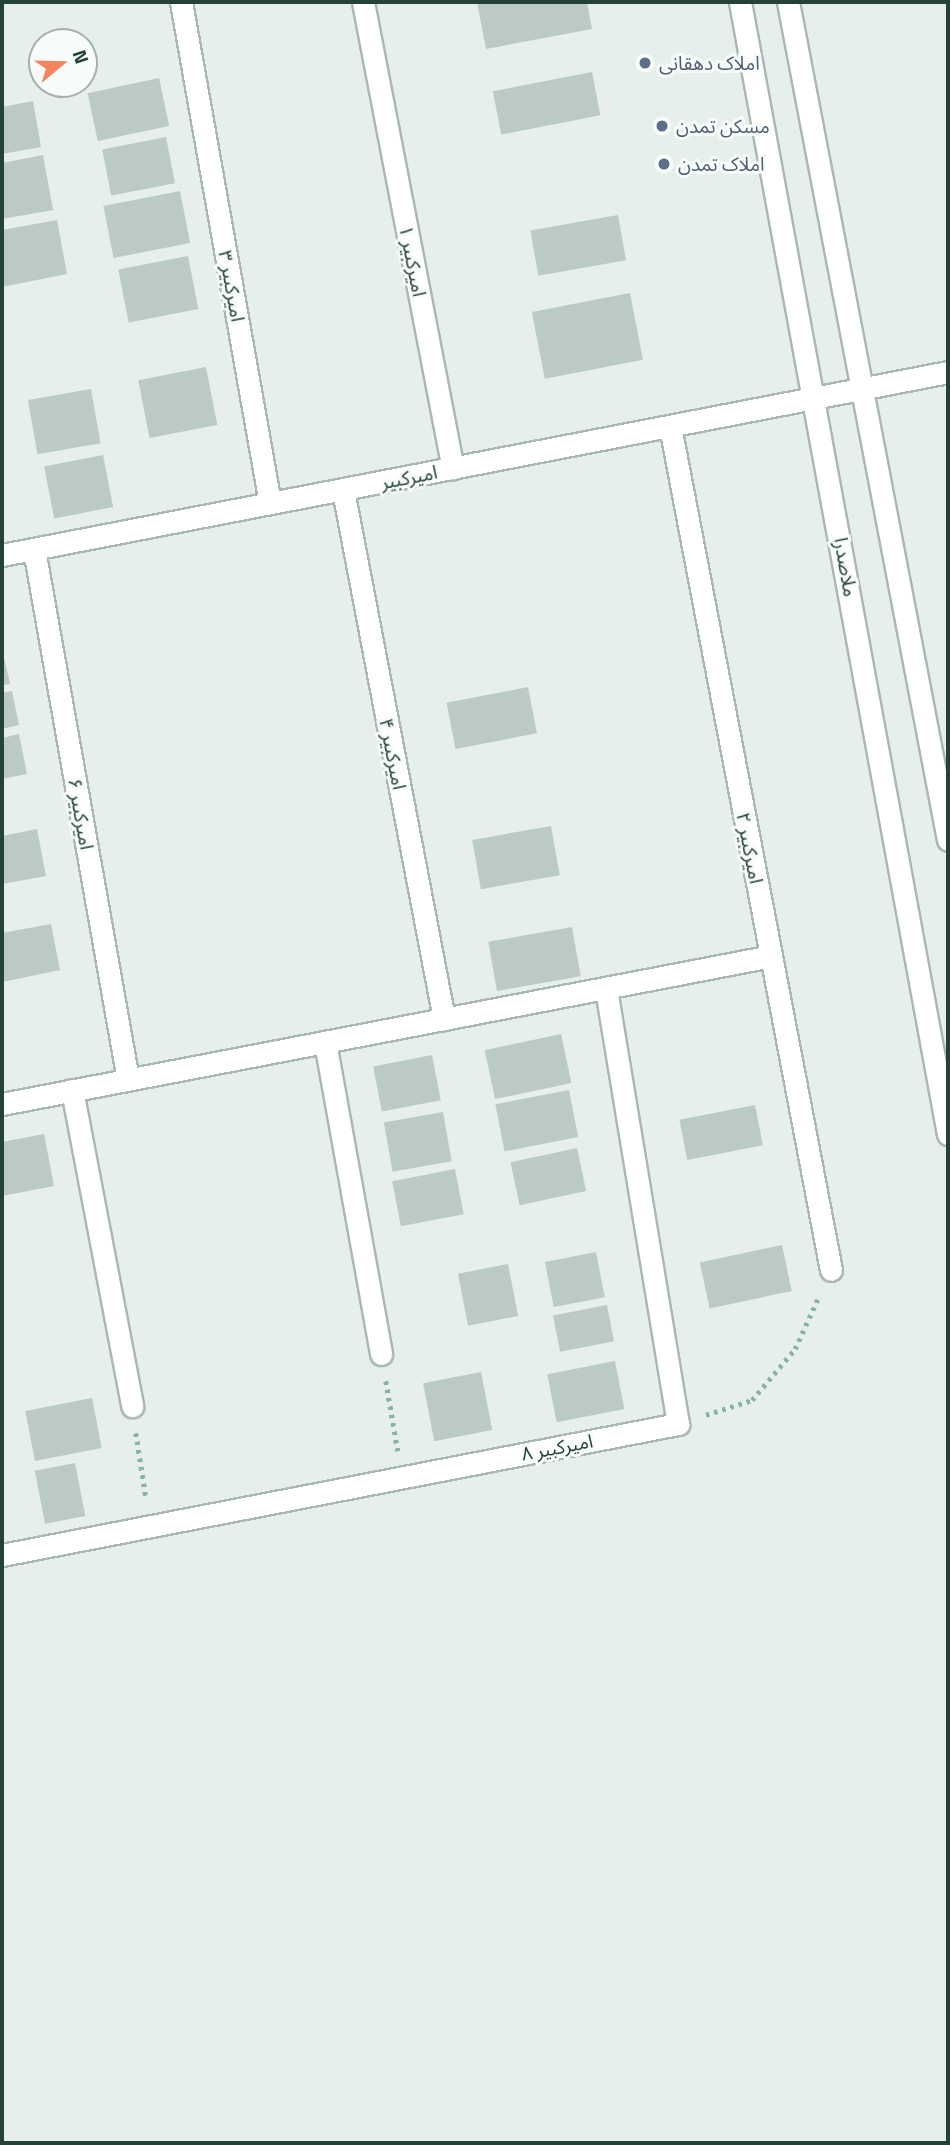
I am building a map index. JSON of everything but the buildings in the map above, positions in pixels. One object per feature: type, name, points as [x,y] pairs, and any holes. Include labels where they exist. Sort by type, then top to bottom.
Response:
[{"type":"street","name":"امیرکبیر ۳","points":[[181,2],[270,503]]},
{"type":"street","name":"امیرکبیر ۱","points":[[363,2],[453,468]]},
{"type":"street","name":"ملاصدرا","points":[[740,2],[816,398],[948,1134]]},
{"type":"street","points":[[788,2],[948,841]]},
{"type":"street","name":"امیرکبیر","points":[[2,555],[948,372]]},
{"type":"street","name":"امیرکبیر ۲","points":[[670,426],[831,1270]]},
{"type":"street","name":"امیرکبیر ۴","points":[[343,490],[444,1019]]},
{"type":"street","name":"امیرکبیر ۶","points":[[34,549],[128,1080]]},
{"type":"street","points":[[2,1104],[771,956]]},
{"type":"street","points":[[606,988],[678,1424]]},
{"type":"street","points":[[325,1042],[381,1354]]},
{"type":"street","points":[[72,1090],[132,1406]]},
{"type":"street","name":"امیرکبیر ۸","points":[[2,1555],[678,1424]]},
{"type":"path","points":[[678,1424],[752,1400],[795,1349],[831,1270]]},
{"type":"path","points":[[381,1354],[403,1476]]},
{"type":"path","points":[[132,1406],[151,1526]]},
{"type":"place","name":"املاک دهقانی","points":[[645,63]]},
{"type":"place","name":"مسکن تمدن","points":[[662,126]]},
{"type":"place","name":"املاک تمدن","points":[[664,164]]}]
